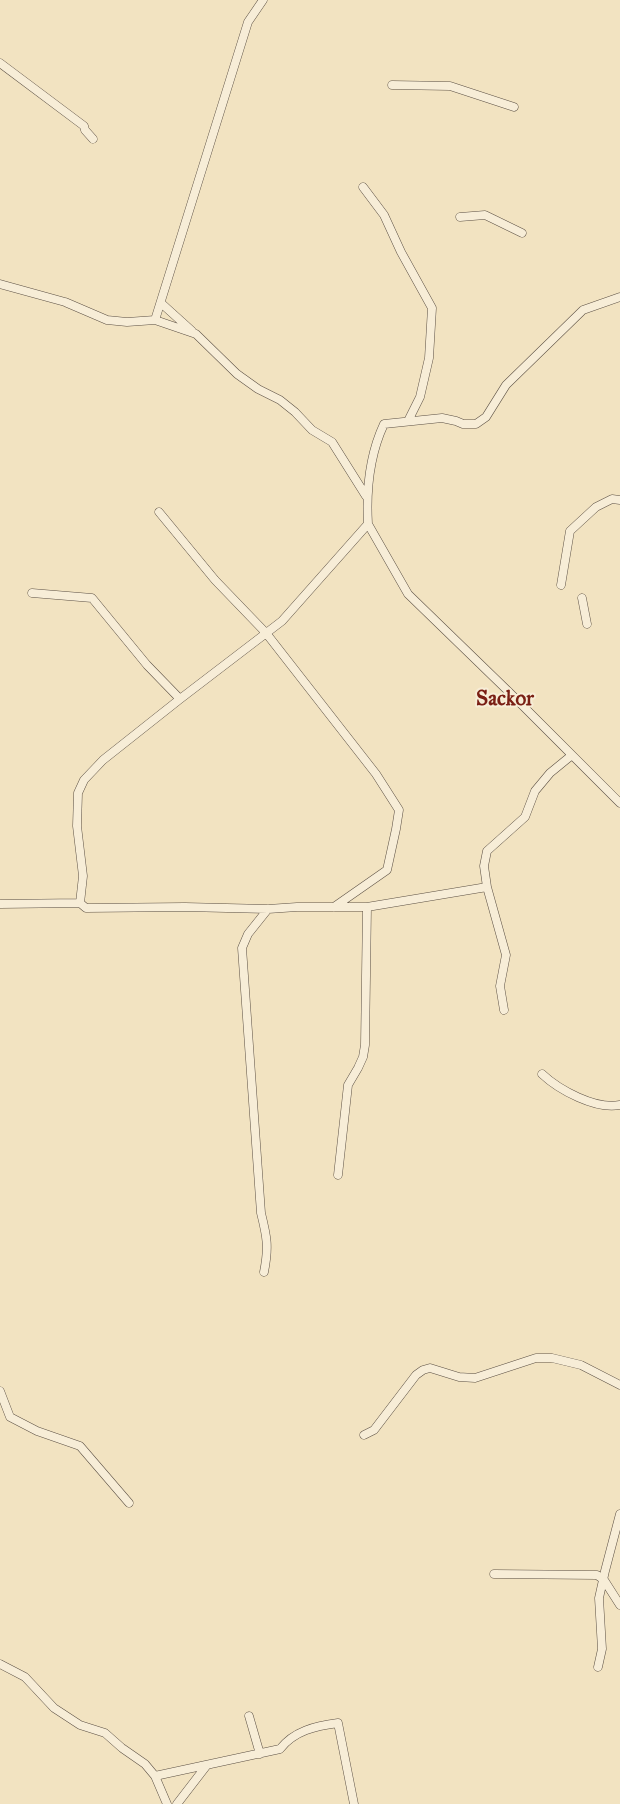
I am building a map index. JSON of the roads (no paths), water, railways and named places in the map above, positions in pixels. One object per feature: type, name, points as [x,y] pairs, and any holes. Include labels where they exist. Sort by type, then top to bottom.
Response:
[{"type":"street","points":[[155,320],[248,22],[263,0]]},
{"type":"street","points":[[0,63],[84,126],[93,139]]},
{"type":"street","points":[[392,85],[450,86],[514,108]]},
{"type":"street","points":[[363,187],[384,215],[401,252],[432,308],[429,358],[420,397],[408,421]]},
{"type":"street","points":[[460,217],[486,215],[522,233]]},
{"type":"street","points":[[0,284],[65,302],[107,320],[127,322],[155,320],[196,334]]},
{"type":"street","points":[[620,297],[583,310],[577,315],[506,385],[482,420],[473,425],[442,418],[384,424],[372,457],[366,496],[368,524],[408,594],[620,803]]},
{"type":"street","points":[[161,303],[237,374],[258,389],[280,400],[295,412],[312,430],[332,442],[366,496]]},
{"type":"street","points":[[561,585],[570,531],[596,507],[612,500],[620,500]]},
{"type":"street","points":[[159,512],[215,580],[266,633],[376,774],[399,810],[386,870],[334,907]]},
{"type":"street","points":[[80,903],[83,876],[77,826],[78,793],[84,780],[103,760],[282,621],[368,524]]},
{"type":"street","points":[[32,593],[92,598],[147,665],[180,699]]},
{"type":"street","points":[[582,598],[587,624]]},
{"type":"street","points":[[504,1010],[500,986],[506,956],[484,866],[487,851],[524,817],[535,791],[550,773],[572,755]]},
{"type":"street","points":[[0,904],[80,903],[86,908],[185,907],[268,910],[297,907],[367,907],[488,887]]},
{"type":"street","points":[[338,1174],[348,1085],[363,1057],[367,907]]},
{"type":"street","points":[[264,1272],[268,1256],[268,1241],[262,1213],[242,948],[248,934],[268,910]]},
{"type":"street","points":[[542,1074],[551,1083],[579,1098],[610,1107],[620,1105]]},
{"type":"street","points":[[364,1435],[374,1430],[416,1375],[430,1368],[459,1377],[475,1378],[536,1358],[552,1358],[580,1365],[620,1385]]},
{"type":"street","points":[[0,1391],[10,1416],[36,1431],[80,1446],[129,1503]]},
{"type":"street","points":[[598,1666],[602,1649],[599,1598],[620,1514]]},
{"type":"street","points":[[494,1574],[597,1575],[604,1580],[620,1605]]},
{"type":"street","points":[[0,1664],[25,1677],[54,1708],[80,1725],[106,1733],[122,1748],[145,1764],[155,1776],[167,1804]]},
{"type":"street","points":[[249,1716],[260,1754]]},
{"type":"street","points":[[155,1776],[280,1749],[288,1738],[318,1726],[338,1724],[354,1804]]},
{"type":"street","points":[[176,1804],[207,1765]]},
{"type":"district","name":"Sackor","points":[[505,700]]}]
